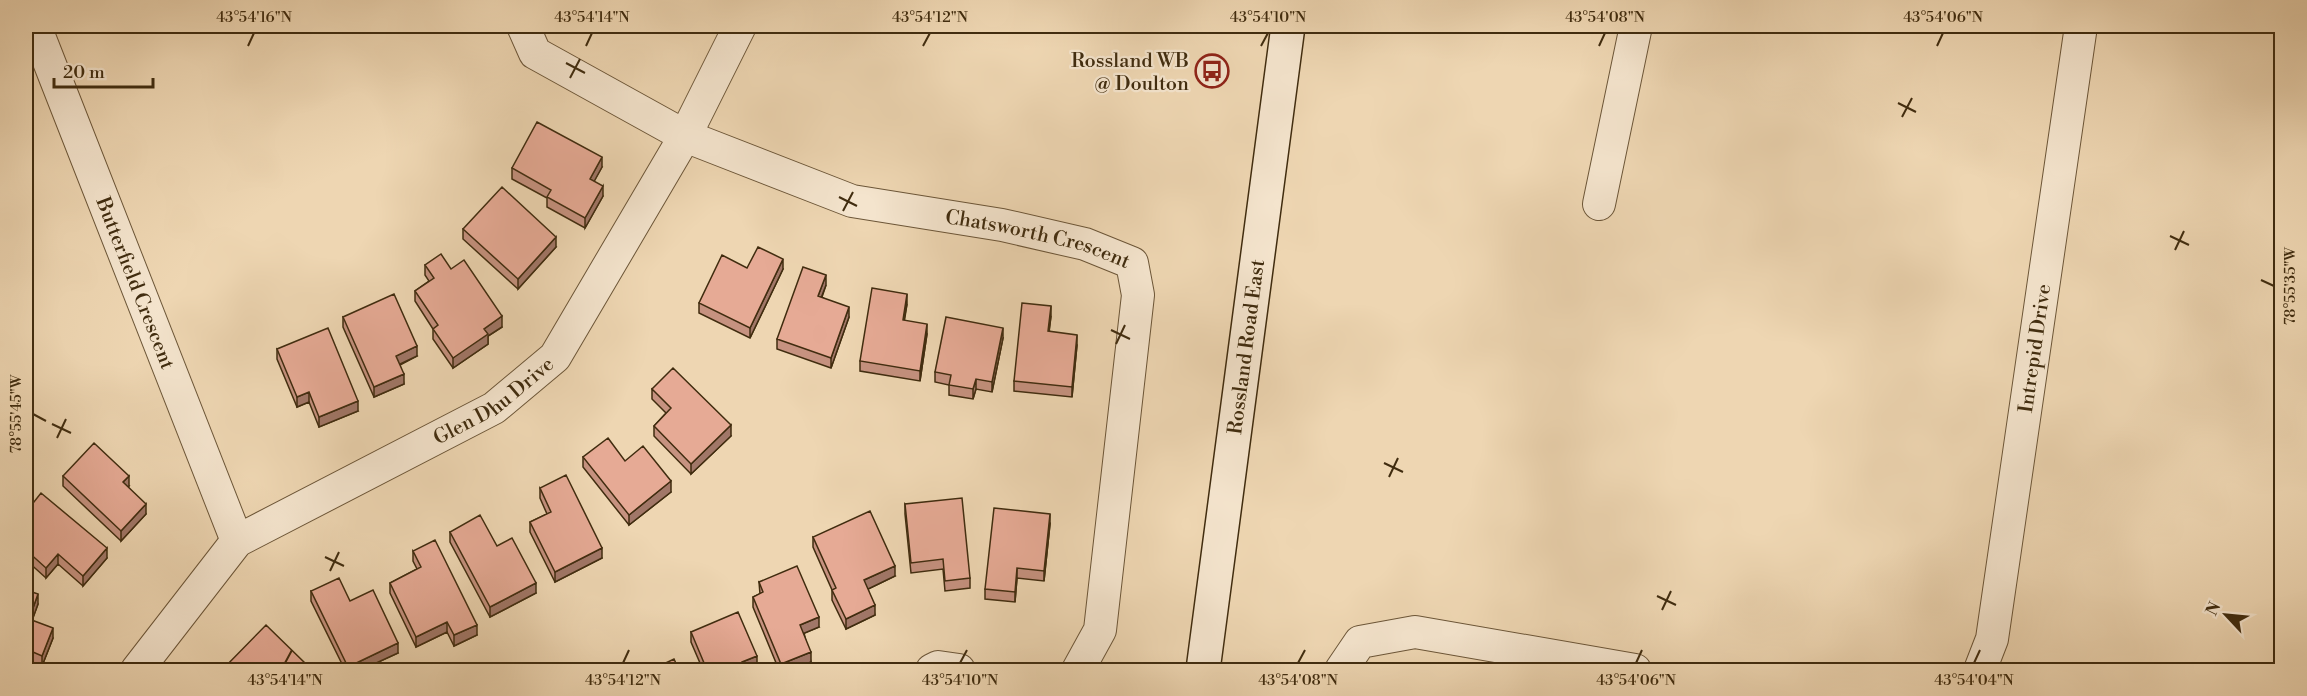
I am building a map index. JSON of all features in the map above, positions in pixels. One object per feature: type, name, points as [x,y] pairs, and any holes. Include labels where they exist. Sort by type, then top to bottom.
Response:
[{"type":"main road","name":"Rossland Road East","points":[[1203,670],[1288,26]]},
{"type":"street","name":"Butterfield Crescent","points":[[35,26],[237,541]]},
{"type":"street","points":[[523,26],[535,53],[685,136]]},
{"type":"street","name":"Glen Dhu Drive","points":[[137,670],[237,541],[494,408],[555,357],[685,136],[740,26]]},
{"type":"street","points":[[1599,204],[1636,26]]},
{"type":"street","name":"Intrepid Drive","points":[[1980,670],[1992,639],[2081,26]]},
{"type":"street","name":"Chatsworth Crescent","points":[[685,136],[852,201],[1013,227],[1084,244],[1132,263],[1138,295],[1100,630],[1078,670]]},
{"type":"street","points":[[1341,670],[1360,642],[1415,632],[1635,670]]},
{"type":"street","points":[[933,670],[938,667],[959,670]]},
{"type":"building","points":[[537,122],[602,157],[590,179],[603,186],[585,218],[547,197],[551,190],[512,168]]},
{"type":"building","points":[[502,187],[556,237],[518,279],[463,229]]},
{"type":"building","points":[[758,247],[783,259],[750,328],[699,303],[722,255],[747,268]]},
{"type":"building","points":[[441,254],[451,269],[464,260],[502,316],[484,329],[488,334],[453,358],[433,329],[438,325],[415,291],[434,278],[425,265]]},
{"type":"building","points":[[803,267],[826,275],[818,296],[849,307],[831,358],[777,339]]},
{"type":"building","points":[[872,288],[907,294],[903,320],[927,324],[920,371],[860,361]]},
{"type":"building","points":[[394,294],[417,346],[396,356],[404,374],[374,387],[343,317]]},
{"type":"building","points":[[1022,303],[1051,306],[1048,331],[1077,335],[1072,387],[1014,381]]},
{"type":"building","points":[[946,317],[1003,328],[992,382],[976,379],[973,389],[949,385],[951,375],[935,372]]},
{"type":"building","points":[[328,328],[358,401],[319,417],[309,392],[297,397],[277,349]]},
{"type":"building","points":[[673,368],[731,425],[691,464],[654,426],[671,408],[652,389]]},
{"type":"building","points":[[608,438],[625,461],[643,446],[671,481],[629,515],[583,457]]},
{"type":"building","points":[[94,443],[129,476],[123,482],[146,504],[121,531],[63,476]]},
{"type":"building","points":[[566,475],[602,548],[555,572],[530,522],[551,512],[540,488]]},
{"type":"building","points":[[41,493],[107,548],[83,576],[58,554],[46,568],[26,550],[26,512]]},
{"type":"building","points":[[962,498],[970,578],[945,581],[943,559],[911,563],[905,504]]},
{"type":"building","points":[[994,508],[1050,514],[1044,571],[1017,568],[1015,592],[985,589]]},
{"type":"building","points":[[870,511],[895,566],[864,580],[875,605],[846,619],[832,590],[836,588],[813,537]]},
{"type":"building","points":[[480,515],[497,546],[512,538],[536,583],[490,607],[450,532]]},
{"type":"building","points":[[435,540],[477,625],[454,635],[447,622],[416,637],[390,583],[421,567],[413,551]]},
{"type":"building","points":[[797,566],[819,617],[800,625],[811,652],[781,664],[753,597],[763,592],[759,582]]},
{"type":"building","points":[[339,578],[350,601],[373,590],[398,643],[348,667],[311,591]]},
{"type":"building","points":[[26,590],[38,594],[29,619],[53,628],[42,656],[26,649]]},
{"type":"building","points":[[738,612],[757,656],[742,662],[745,670],[707,670],[691,632]]},
{"type":"building","points":[[266,625],[308,666],[303,670],[222,670]]},
{"type":"building","points":[[674,659],[679,670],[651,670]]},
{"type":"place","name":"Rossland WB @ Doulton","points":[[1212,71]]}]
